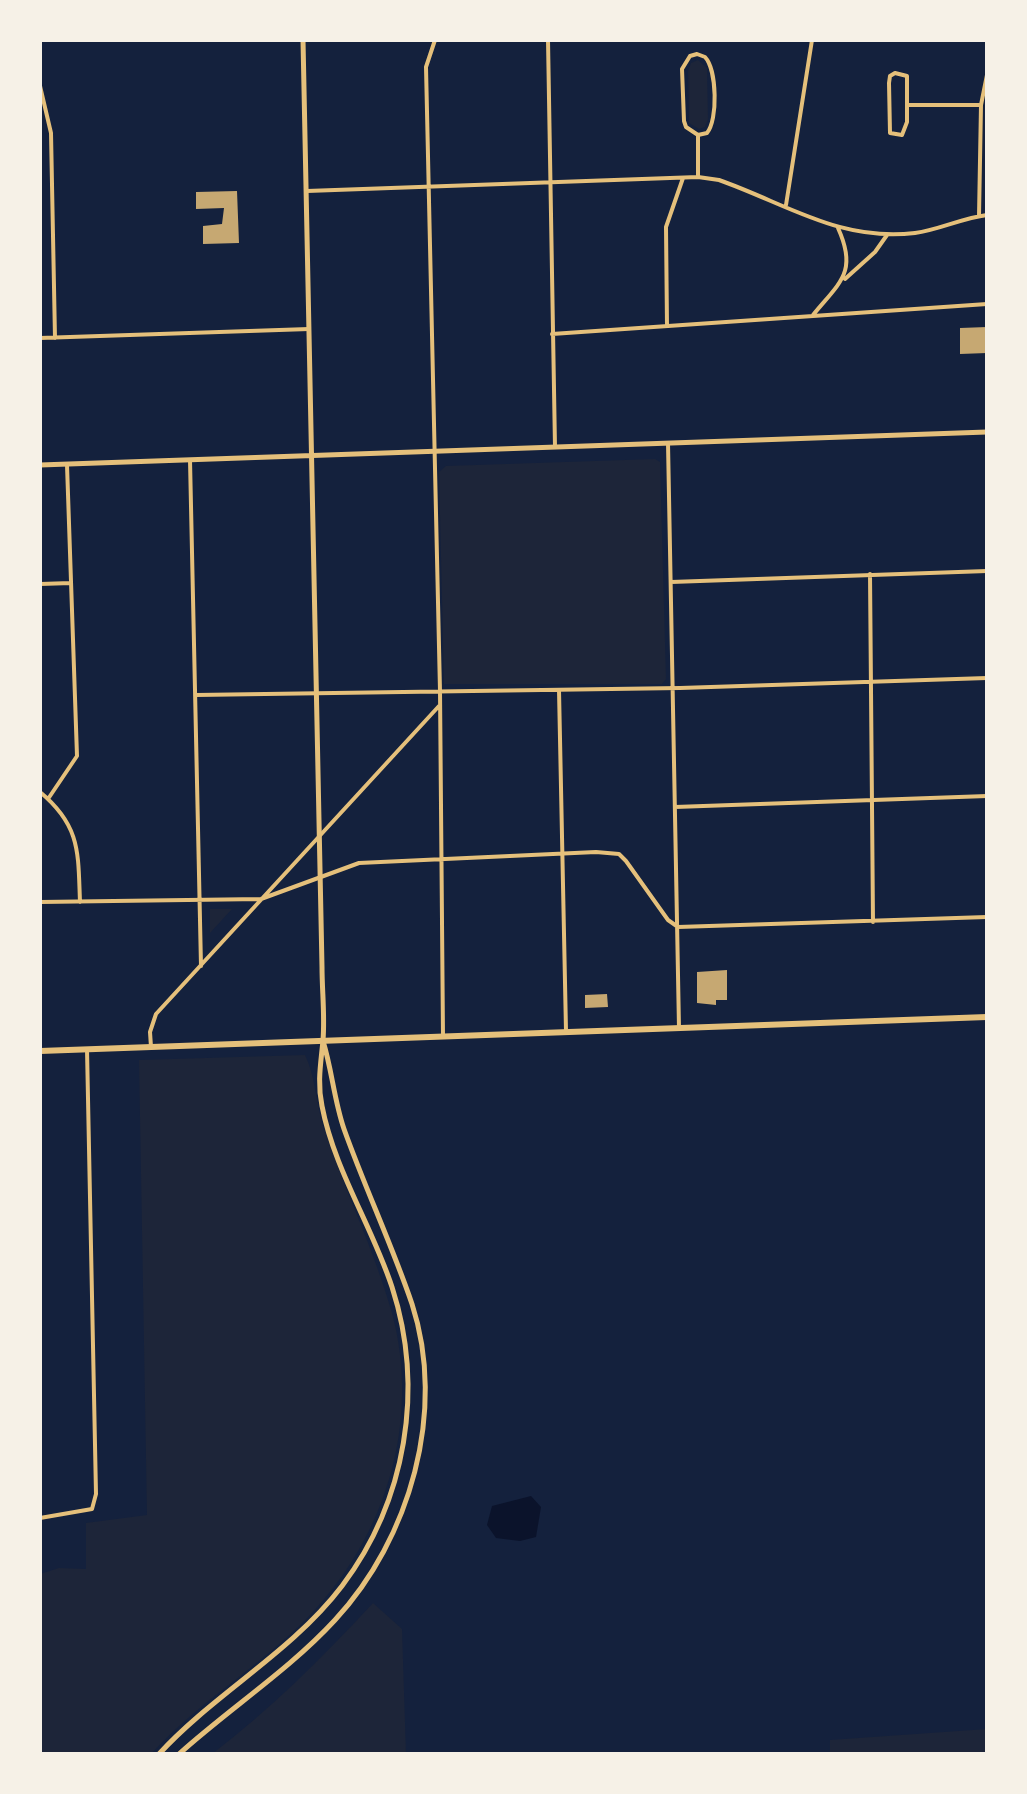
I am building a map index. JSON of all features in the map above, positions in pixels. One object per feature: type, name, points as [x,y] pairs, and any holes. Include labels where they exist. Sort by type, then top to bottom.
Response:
[{"type":"main road","points":[[40,1051],[987,1017]]},
{"type":"street","points":[[159,1754],[289,1641],[340,1589],[370,1543],[399,1469],[408,1403],[401,1323],[391,1286],[322,1108],[318,1067],[323,1041],[320,834],[303,40]]},
{"type":"street","points":[[435,40],[426,67],[440,691],[444,1037]]},
{"type":"street","points":[[548,40],[555,447]]},
{"type":"street","points":[[786,205],[812,40]]},
{"type":"street","points":[[697,54],[710,62],[712,82],[711,127],[698,135],[686,127],[684,121],[682,69],[690,56],[697,54]]},
{"type":"street","points":[[895,73],[907,76],[908,105],[906,132],[902,135],[890,133],[889,83],[890,76],[895,73]]},
{"type":"street","points":[[979,216],[981,105],[987,75]]},
{"type":"street","points":[[40,86],[51,133],[55,338]]},
{"type":"street","points":[[908,105],[981,105]]},
{"type":"street","points":[[698,135],[698,177]]},
{"type":"street","points":[[306,191],[698,177],[719,180],[838,228],[866,235],[918,232],[987,215]]},
{"type":"street","points":[[667,326],[666,227],[683,178]]},
{"type":"street","points":[[838,228],[848,252],[843,281]]},
{"type":"street","points":[[813,315],[843,281],[875,252],[887,235]]},
{"type":"street","points":[[552,334],[987,304]]},
{"type":"street","points":[[40,338],[309,329]]},
{"type":"street","points":[[40,465],[987,432]]},
{"type":"street","points":[[668,443],[679,1028]]},
{"type":"street","points":[[190,460],[201,966]]},
{"type":"street","points":[[48,799],[77,756],[67,465]]},
{"type":"street","points":[[671,582],[987,571]]},
{"type":"street","points":[[870,574],[873,922]]},
{"type":"street","points":[[40,584],[71,583]]},
{"type":"street","points":[[196,695],[673,688],[987,678]]},
{"type":"street","points":[[559,690],[566,1032]]},
{"type":"street","points":[[151,1048],[150,1032],[156,1014],[440,704]]},
{"type":"street","points":[[40,792],[74,833],[79,852],[80,902]]},
{"type":"street","points":[[675,807],[987,796]]},
{"type":"street","points":[[40,902],[261,899],[359,863],[441,856],[562,853],[619,854],[634,869],[668,920],[678,927],[987,917]]},
{"type":"street","points":[[179,1754],[314,1641],[354,1598],[386,1547],[416,1468],[424,1413],[418,1329],[344,1129],[323,1041]]},
{"type":"street","points":[[40,1518],[92,1509],[96,1494],[87,1049]]},
{"type":"shaded area","points":[[698,60],[707,68],[708,119],[705,127],[699,129],[689,123],[688,71],[691,63]]},
{"type":"shaded area","points":[[655,459],[660,462],[666,679],[662,684],[444,684],[439,472],[446,466]]},
{"type":"shaded area","points":[[210,909],[232,909],[210,933]]},
{"type":"shaded area","points":[[305,1055],[323,1126],[385,1289],[400,1354],[402,1395],[399,1435],[377,1513],[359,1550],[337,1584],[310,1615],[169,1735],[151,1754],[40,1754],[40,1574],[59,1568],[86,1569],[86,1523],[147,1515],[139,1060]]},
{"type":"shaded area","points":[[531,1496],[541,1507],[536,1537],[520,1541],[496,1538],[487,1525],[492,1506]]},
{"type":"shaded area","points":[[373,1603],[402,1629],[406,1754],[212,1754],[296,1682]]},
{"type":"shaded area","points":[[987,1729],[987,1754],[830,1754],[830,1740]]},
{"type":"building","points":[[237,191],[239,243],[203,244],[203,226],[222,224],[224,208],[196,209],[196,192]]},
{"type":"building","points":[[987,327],[987,353],[960,354],[960,328]]},
{"type":"building","points":[[727,970],[727,1000],[716,1000],[716,1005],[697,1003],[697,972]]},
{"type":"building","points":[[607,994],[608,1007],[585,1008],[585,995]]}]
